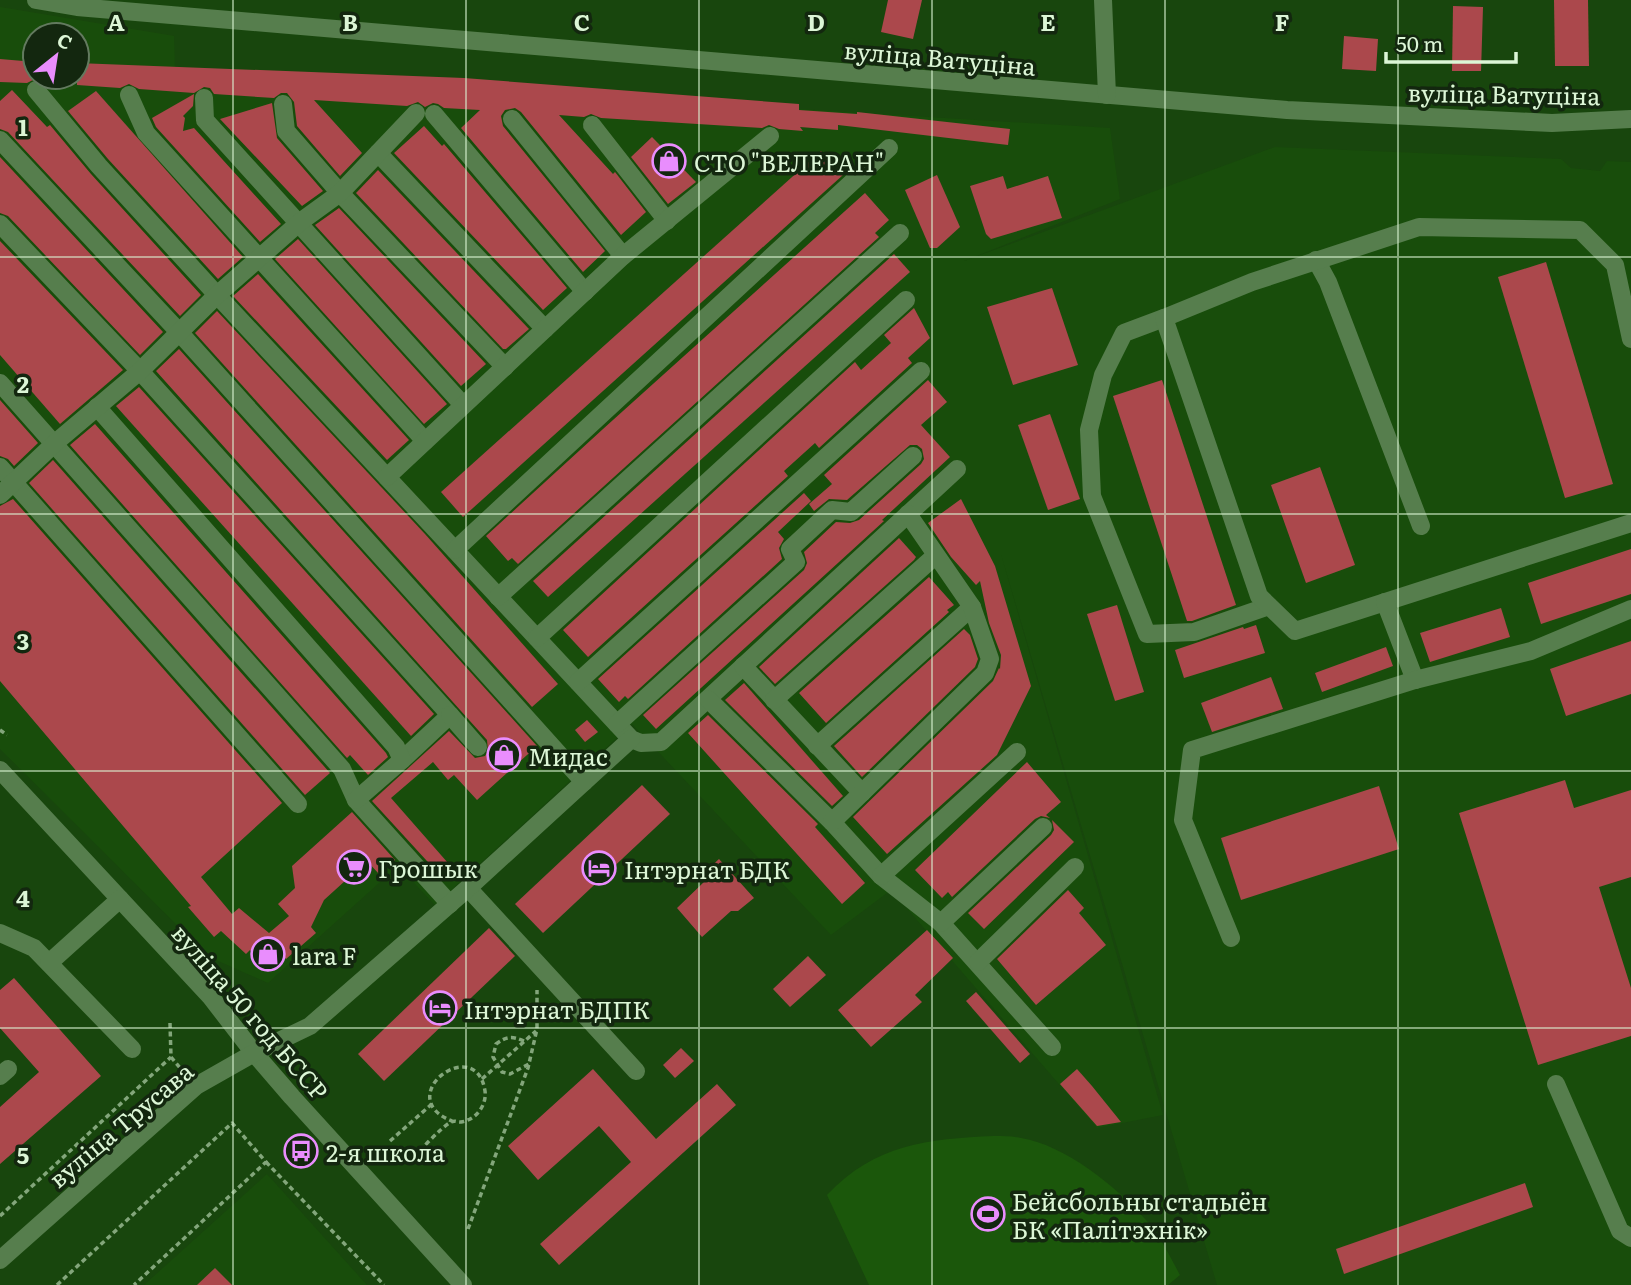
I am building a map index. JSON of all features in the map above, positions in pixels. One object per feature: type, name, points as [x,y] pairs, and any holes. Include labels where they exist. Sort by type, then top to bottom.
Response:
[{"type":"street","name":"вуліца Ватуціна","points":[[36,0],[77,7],[1287,110],[1538,122],[1631,119]]},
{"type":"street","points":[[1103,0],[1107,95]]},
{"type":"street","points":[[37,91],[99,166],[217,295],[631,739],[641,743],[661,742],[957,469]]},
{"type":"street","points":[[129,95],[146,133],[425,442]]},
{"type":"street","points":[[204,99],[205,120],[463,405]]},
{"type":"street","points":[[283,104],[286,131],[340,193],[505,367]]},
{"type":"street","points":[[0,495],[55,443],[140,370],[217,295],[300,222],[340,193],[378,153],[425,114],[585,292]]},
{"type":"street","points":[[512,119],[624,257]]},
{"type":"street","points":[[592,125],[667,221]]},
{"type":"street","points":[[387,477],[624,257],[770,136]]},
{"type":"street","points":[[0,140],[179,332],[584,782]]},
{"type":"street","points":[[455,550],[889,148]]},
{"type":"street","points":[[378,153],[545,329]]},
{"type":"street","points":[[0,224],[140,370],[478,747]]},
{"type":"street","points":[[1269,606],[1194,632],[1147,634],[1092,496],[1089,430],[1103,375],[1124,333],[1252,282],[1419,227],[1580,230],[1615,265],[1631,339]]},
{"type":"street","points":[[498,597],[900,233]]},
{"type":"street","points":[[1316,260],[1328,282],[1421,526]]},
{"type":"street","points":[[537,639],[906,300]]},
{"type":"street","points":[[1164,318],[1259,596],[1295,631],[1631,523]]},
{"type":"street","points":[[578,682],[921,371]]},
{"type":"street","points":[[0,383],[342,769],[356,800],[450,904]]},
{"type":"street","points":[[97,407],[396,747],[402,760]]},
{"type":"street","points":[[617,724],[796,562],[790,549],[832,510],[850,512],[913,456]]},
{"type":"street","points":[[0,467],[298,804]]},
{"type":"street","points":[[832,822],[985,673],[990,659],[972,607],[908,514]]},
{"type":"street","points":[[774,700],[935,556]]},
{"type":"street","points":[[1385,602],[1415,680]]},
{"type":"street","points":[[817,746],[972,607]]},
{"type":"street","points":[[1231,937],[1183,820],[1192,750],[1415,680],[1531,651],[1631,609]]},
{"type":"street","points":[[743,666],[862,793]]},
{"type":"street","points":[[708,699],[832,822],[881,876],[941,922],[1052,1047]]},
{"type":"street","points":[[356,800],[450,715]]},
{"type":"street","name":"вуліца Трусава","points":[[0,1260],[196,1086],[310,1026],[468,888],[631,739]]},
{"type":"street","points":[[881,876],[1017,752]]},
{"type":"street","name":"вуліца 50 год БССР","points":[[0,770],[211,996],[254,1054],[463,1285]]},
{"type":"street","points":[[941,922],[1043,827]]},
{"type":"street","points":[[978,962],[1075,867]]},
{"type":"street","points":[[468,888],[636,1072]]},
{"type":"street","points":[[49,963],[120,899]]},
{"type":"street","points":[[0,933],[34,948],[132,1049]]},
{"type":"street","points":[[1556,1084],[1620,1231],[1631,1238]]},
{"type":"path","points":[[0,730],[7,735]]},
{"type":"path","points":[[468,1229],[529,1064],[537,1029],[537,963]]},
{"type":"path","points":[[170,1023],[171,1057],[188,1078]]},
{"type":"path","points":[[481,1080],[537,1029]]},
{"type":"path","points":[[524,1041],[514,1037],[505,1038],[496,1044],[493,1058],[502,1072],[510,1074],[529,1064]]},
{"type":"path","points":[[0,1216],[171,1057]]},
{"type":"path","points":[[451,1068],[468,1069],[481,1080],[486,1097],[483,1106],[470,1119],[452,1121],[444,1118],[433,1104],[432,1086],[443,1072],[451,1068]]},
{"type":"path","points":[[390,1142],[433,1104]]},
{"type":"path","points":[[408,1163],[452,1121]]},
{"type":"path","points":[[57,1285],[232,1123],[384,1285]]},
{"type":"path","points":[[134,1285],[266,1162]]},
{"type":"shaded area","points":[[0,7],[84,21],[21,21],[21,91],[91,91],[91,22],[174,36],[175,71],[1110,128],[1120,199],[964,261],[1275,147],[1561,159],[1571,168],[1600,171],[1607,161],[1631,162],[1631,1285],[1217,1285],[1000,551],[1163,1115],[1097,1128],[891,890],[831,935],[632,724],[435,905],[398,866],[268,983],[209,957],[0,749]]},
{"type":"shaded area","name":"Бейсбольны стадыён БК «Палітэхнік»","points":[[994,1136],[1038,1142],[1089,1169],[1146,1220],[1180,1275],[1168,1285],[869,1285],[827,1195],[845,1178],[884,1155],[947,1139]]},
{"type":"shaded area","points":[[267,1174],[367,1285],[144,1285]]},
{"type":"building","points":[[888,0],[922,0],[913,39],[881,32]]},
{"type":"building","points":[[1554,0],[1588,0],[1589,66],[1555,66]]},
{"type":"building","points":[[1453,6],[1483,7],[1481,71],[1452,71]]},
{"type":"building","points":[[1344,36],[1378,39],[1376,71],[1342,69]]},
{"type":"building","points":[[0,59],[21,61],[21,83],[0,82]]},
{"type":"building","points":[[91,64],[464,78],[799,104],[799,110],[857,112],[1010,129],[1008,145],[838,125],[838,130],[800,127],[803,131],[779,129],[769,125],[762,128],[601,118],[591,114],[584,117],[559,115],[613,174],[615,172],[646,212],[621,235],[521,112],[515,108],[505,110],[501,116],[503,126],[605,251],[583,272],[461,128],[480,110],[444,108],[433,103],[425,107],[418,102],[407,106],[314,100],[362,153],[340,176],[297,126],[294,102],[287,93],[281,93],[274,98],[214,94],[210,88],[204,87],[194,93],[139,89],[129,84],[120,88],[91,86]]},
{"type":"building","points":[[12,90],[47,127],[50,125],[201,295],[180,316],[8,132],[0,129],[0,101]]},
{"type":"building","points":[[96,91],[243,257],[218,279],[108,159],[68,111]]},
{"type":"building","points":[[194,94],[193,106],[183,116],[183,131],[194,128],[281,224],[260,242],[156,127],[152,118]]},
{"type":"building","points":[[272,103],[277,138],[323,191],[302,206],[220,119]]},
{"type":"building","points":[[424,126],[442,146],[444,144],[567,288],[543,310],[394,153]]},
{"type":"building","points":[[652,137],[696,182],[668,204],[631,157]]},
{"type":"building","points":[[821,151],[843,175],[463,517],[441,492]]},
{"type":"building","points":[[0,157],[163,332],[140,355],[8,216],[0,213]]},
{"type":"building","points":[[378,170],[529,329],[506,349],[503,349],[356,193]]},
{"type":"building","points":[[937,175],[960,227],[937,248],[930,248],[905,190]]},
{"type":"building","points":[[1003,176],[1007,189],[1048,176],[1062,218],[991,239],[986,234],[970,186]]},
{"type":"building","points":[[865,193],[889,220],[875,233],[879,237],[518,564],[512,558],[508,561],[486,536]]},
{"type":"building","points":[[339,208],[486,364],[461,386],[315,225]]},
{"type":"building","points":[[298,239],[447,404],[424,424],[275,259]]},
{"type":"building","points":[[0,241],[123,370],[60,424],[0,355]]},
{"type":"building","points":[[894,254],[910,272],[548,597],[533,581]]},
{"type":"building","points":[[1546,262],[1613,484],[1565,498],[1498,277]]},
{"type":"building","points":[[258,274],[409,440],[387,460],[233,296]]},
{"type":"building","points":[[1052,288],[1078,365],[1013,385],[987,307]]},
{"type":"building","points":[[914,308],[930,338],[908,358],[912,363],[819,448],[815,443],[784,471],[788,476],[588,657],[563,630],[855,362],[861,370],[891,343],[884,335]]},
{"type":"building","points":[[217,311],[425,534],[558,684],[532,707],[195,333]]},
{"type":"building","points":[[179,349],[537,746],[477,800],[454,775],[448,780],[433,762],[391,798],[448,863],[437,872],[372,801],[449,731],[475,758],[485,756],[488,751],[487,740],[156,371]]},
{"type":"building","points":[[928,380],[947,402],[921,425],[950,457],[882,520],[884,521],[656,729],[643,715],[804,570],[807,563],[804,552],[836,522],[850,523],[859,520],[921,464],[924,459],[922,449],[917,445],[910,445],[847,500],[829,499],[814,511],[809,504],[832,484],[824,475]]},
{"type":"building","points":[[1162,380],[1236,605],[1192,621],[1187,621],[1113,396]]},
{"type":"building","points":[[139,387],[434,714],[411,736],[116,406]]},
{"type":"building","points":[[0,400],[38,443],[14,466],[8,459],[0,456]]},
{"type":"building","points":[[1050,414],[1080,499],[1048,510],[1018,425]]},
{"type":"building","points":[[95,424],[386,753],[388,757],[368,775],[350,755],[347,758],[70,445]]},
{"type":"building","points":[[53,460],[330,773],[305,795],[29,483]]},
{"type":"building","points":[[1320,467],[1355,565],[1306,583],[1271,485]]},
{"type":"building","points":[[804,493],[811,501],[778,532],[784,539],[779,548],[782,559],[628,699],[625,696],[619,702],[598,679]]},
{"type":"building","points":[[13,499],[282,803],[201,877],[232,914],[239,908],[269,933],[289,916],[278,904],[295,888],[292,866],[352,812],[395,860],[379,874],[367,861],[324,900],[311,927],[316,933],[286,959],[280,952],[264,966],[250,950],[246,954],[221,931],[214,937],[188,907],[191,906],[0,681],[0,506]]},
{"type":"building","points":[[961,499],[995,566],[1031,686],[997,755],[887,854],[853,817],[993,681],[1000,669],[1001,655],[989,623],[980,581],[976,585],[951,557],[928,523]]},
{"type":"building","points":[[899,538],[916,557],[914,560],[775,684],[759,667]]},
{"type":"building","points":[[1631,549],[1631,594],[1541,624],[1528,583]]},
{"type":"building","points":[[929,577],[954,605],[826,723],[799,693]]},
{"type":"building","points":[[1117,605],[1144,692],[1115,701],[1087,614]]},
{"type":"building","points":[[1501,608],[1510,637],[1430,662],[1420,633]]},
{"type":"building","points":[[1256,625],[1265,653],[1184,678],[1175,650]]},
{"type":"building","points":[[964,629],[970,635],[978,659],[975,667],[862,777],[834,746]]},
{"type":"building","points":[[1631,641],[1631,694],[1566,716],[1550,669]]},
{"type":"building","points":[[1386,647],[1393,666],[1322,692],[1315,673]]},
{"type":"building","points":[[1271,677],[1283,709],[1212,732],[1201,703]]},
{"type":"building","points":[[744,683],[843,796],[832,806],[725,700]]},
{"type":"building","points":[[708,715],[818,824],[815,827],[865,883],[842,904],[688,733]]},
{"type":"building","points":[[587,720],[598,732],[585,742],[575,730]]},
{"type":"building","points":[[1027,762],[1061,802],[1046,815],[1050,818],[1041,816],[1035,819],[952,897],[948,892],[942,898],[915,870]]},
{"type":"building","points":[[1565,780],[1574,808],[1631,790],[1631,877],[1599,887],[1631,988],[1631,1036],[1538,1065],[1459,813]]},
{"type":"building","points":[[642,785],[670,814],[543,933],[515,904]]},
{"type":"building","points":[[1379,786],[1399,849],[1241,900],[1221,838]]},
{"type":"building","points":[[1052,820],[1074,842],[984,929],[968,913],[1051,835],[1054,830]]},
{"type":"building","points":[[719,859],[754,898],[738,911],[731,911],[702,937],[677,908],[705,881],[704,873]]},
{"type":"building","points":[[1068,890],[1084,908],[1079,913],[1106,945],[1036,1005],[997,959]]},
{"type":"building","points":[[489,928],[515,956],[384,1081],[358,1054]]},
{"type":"building","points":[[927,930],[953,958],[915,995],[922,1002],[871,1047],[838,1010]]},
{"type":"building","points":[[808,956],[826,975],[790,1007],[773,989]]},
{"type":"building","points":[[14,978],[101,1076],[0,1164],[0,1107],[39,1072],[0,1028],[0,990]]},
{"type":"building","points":[[976,992],[1030,1054],[1020,1063],[966,1001]]},
{"type":"building","points":[[681,1048],[694,1061],[675,1078],[663,1065]]},
{"type":"building","points":[[593,1069],[656,1139],[717,1084],[736,1105],[559,1265],[540,1244],[631,1162],[599,1126],[538,1180],[508,1146]]},
{"type":"building","points":[[1077,1069],[1121,1122],[1097,1126],[1060,1084]]},
{"type":"building","points":[[1525,1183],[1533,1207],[1344,1274],[1336,1249]]},
{"type":"building","points":[[215,1268],[232,1285],[197,1285]]},
{"type":"place","name":"СТО \"ВЕЛЕРАН\"","points":[[669,161]]},
{"type":"place","name":"Мидас","points":[[504,755]]},
{"type":"place","name":"Грошык","points":[[354,867]]},
{"type":"place","name":"Інтэрнат БДК","points":[[599,868]]},
{"type":"place","name":"lara F","points":[[268,954]]},
{"type":"place","name":"Інтэрнат БДПК","points":[[440,1008]]},
{"type":"place","name":"2-я школа","points":[[301,1151]]},
{"type":"place","name":"Бейсбольны стадыён БК «Палітэхнік»","points":[[988,1214]]}]
